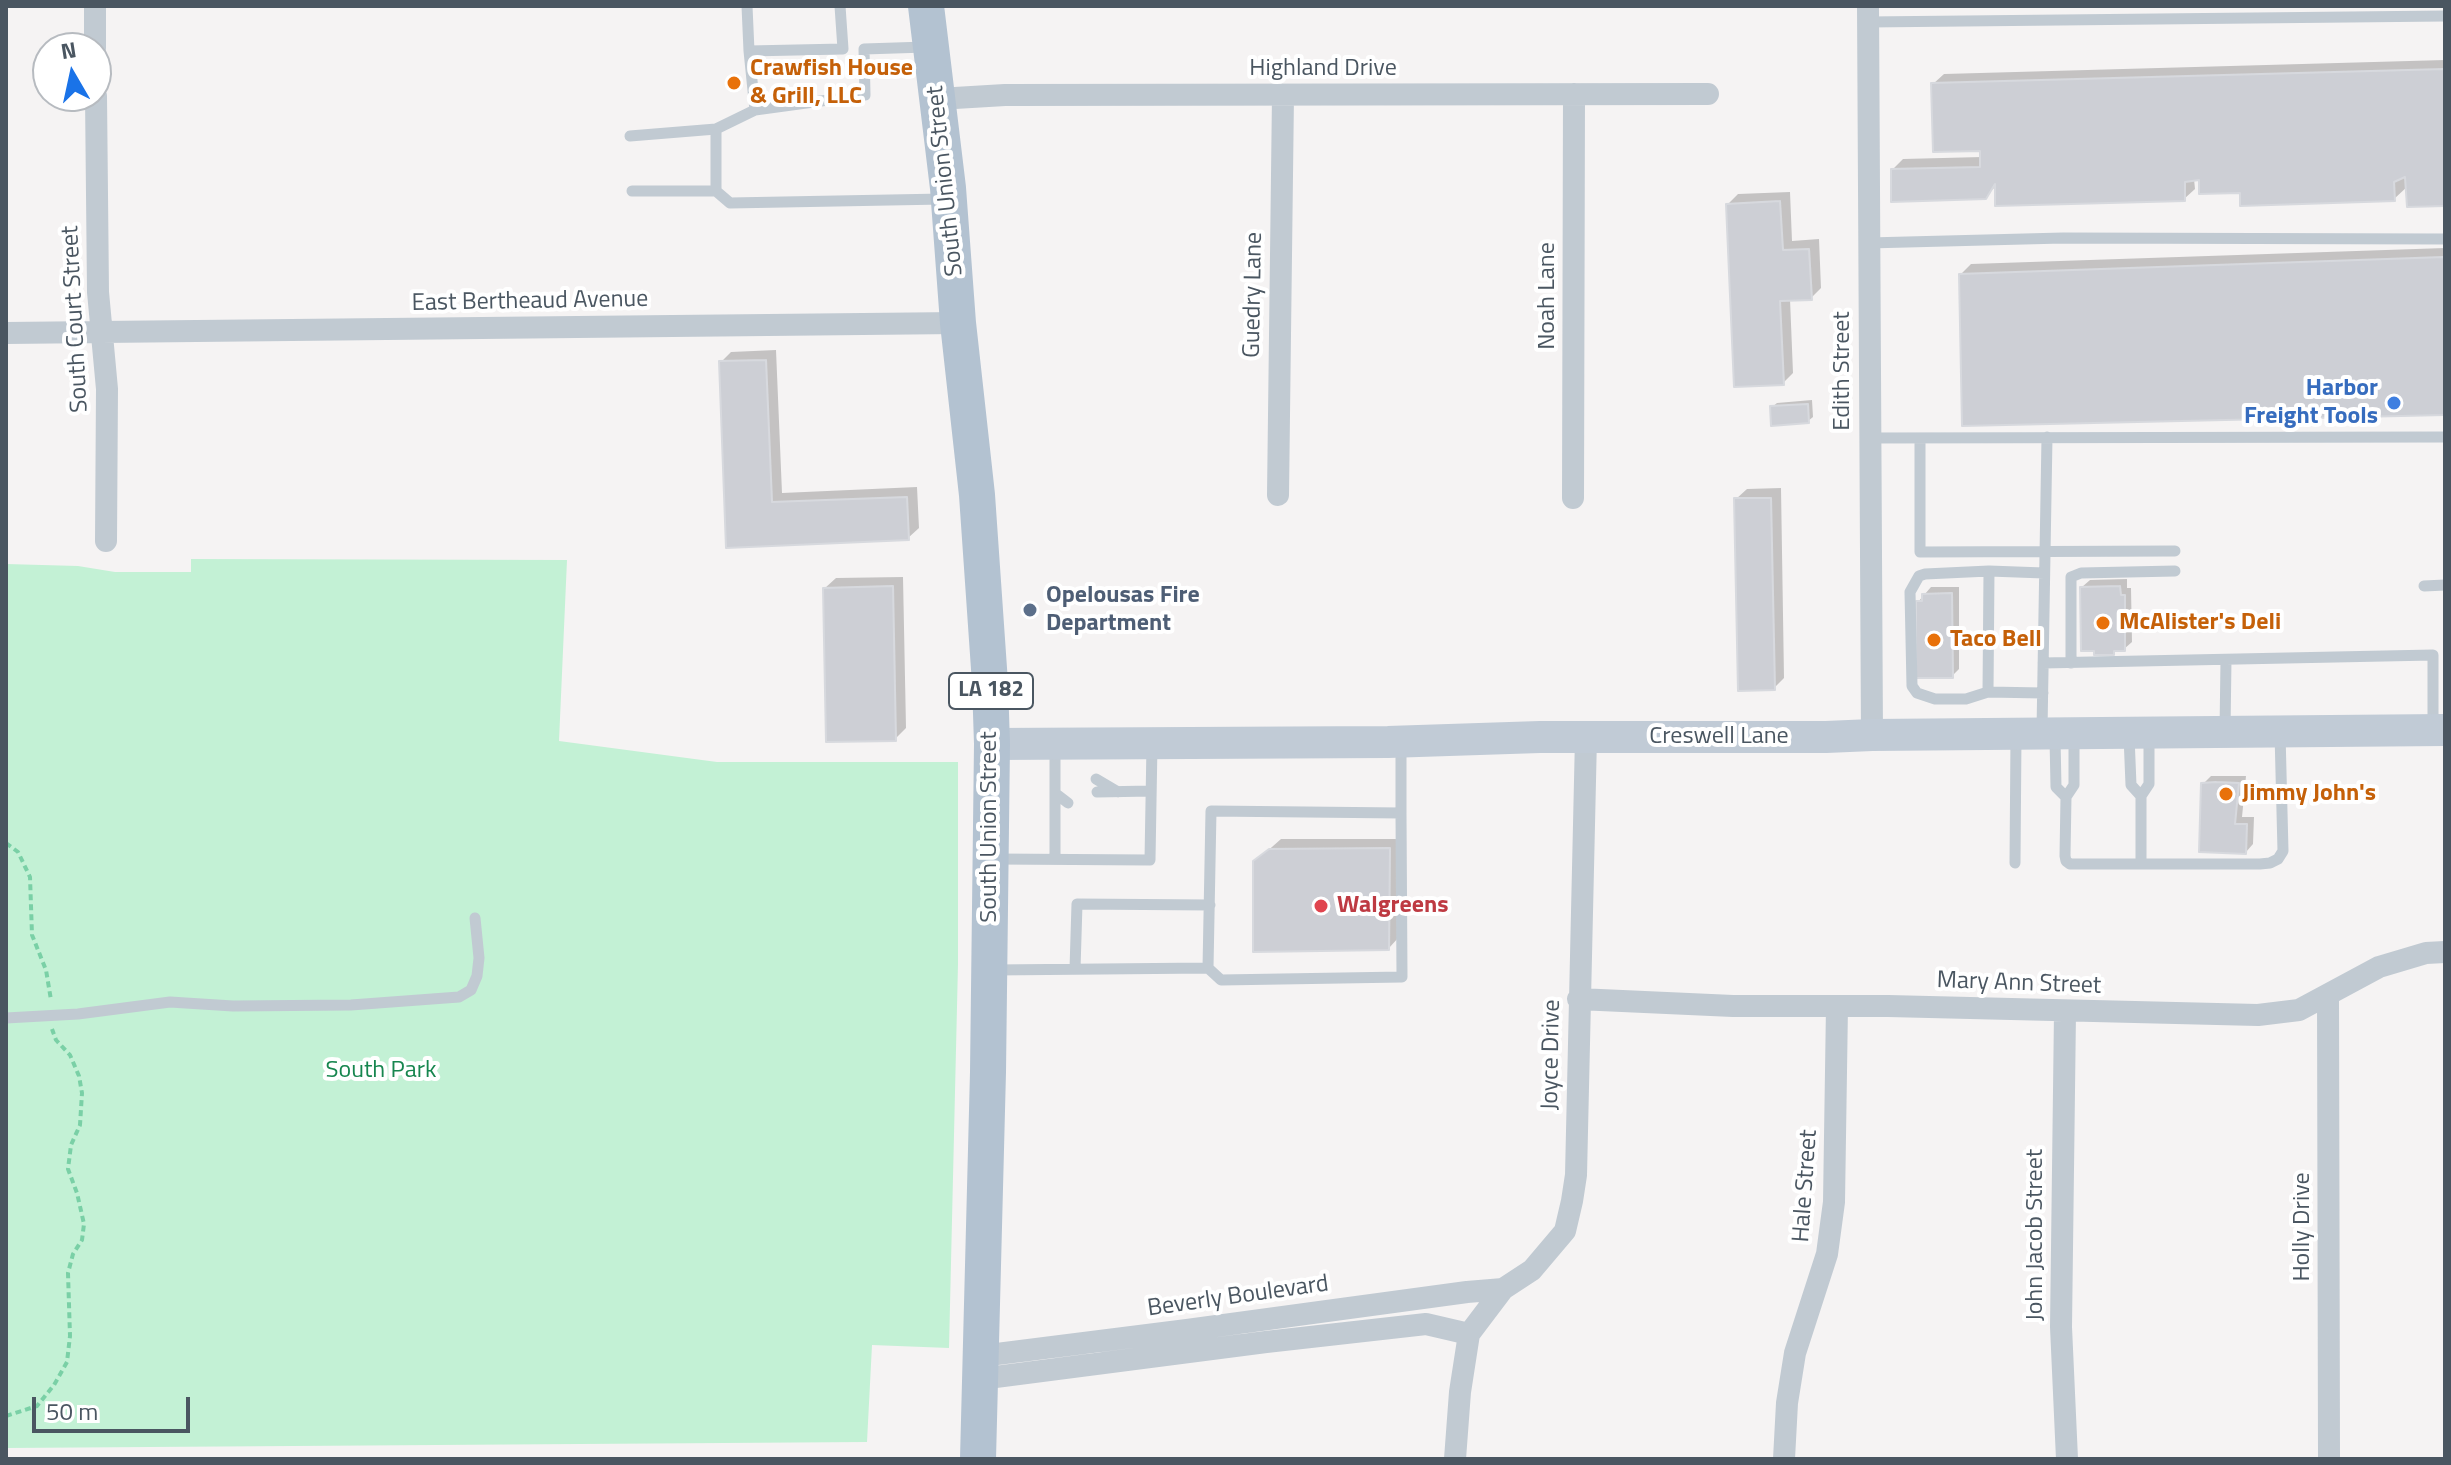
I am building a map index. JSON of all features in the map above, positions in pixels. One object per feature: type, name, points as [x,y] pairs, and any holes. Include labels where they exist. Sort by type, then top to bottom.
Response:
[{"type":"main road","name":"South Union Street","points":[[926,6],[949,199],[958,323],[977,495],[990,683],[991,859],[978,1459]]},
{"type":"main road","name":"Creswell Lane","points":[[992,744],[2439,730]]},
{"type":"street","points":[[95,6],[95,32]]},
{"type":"street","name":"Edith Street","points":[[1868,14],[1872,735]]},
{"type":"street","name":"Noah Lane","points":[[1573,498],[1574,94]]},
{"type":"street","name":"Highland Drive","points":[[938,99],[1005,95],[1708,94]]},
{"type":"street","name":"Guedry Lane","points":[[1278,495],[1283,95]]},
{"type":"street","name":"South Court Street","points":[[96,112],[98,292],[107,389],[106,541]]},
{"type":"street","name":"East Bertheaud Avenue","points":[[6,333],[958,323]]},
{"type":"street","name":"Joyce Drive","points":[[1469,1334],[1503,1289],[1532,1270],[1565,1231],[1576,1175],[1586,737]]},
{"type":"street","name":"Mary Ann Street","points":[[1578,999],[1733,1006],[2258,1015],[2299,1010],[2379,967],[2426,953],[2445,952]]},
{"type":"street","name":"Holly Drive","points":[[2328,995],[2329,1459]]},
{"type":"street","name":"Hale Street","points":[[1784,1459],[1787,1403],[1795,1353],[1827,1254],[1834,1202],[1837,1006]]},
{"type":"street","name":"John Jacob Street","points":[[2065,1012],[2061,1327],[2067,1459]]},
{"type":"street","name":"Beverly Boulevard","points":[[980,1367],[1187,1330],[1503,1289]]},
{"type":"street","points":[[1421,1298],[1426,1324]]},
{"type":"street","name":"Beverly Boulevard","points":[[980,1367],[1266,1342],[1426,1324],[1469,1334]]},
{"type":"street","points":[[1455,1459],[1460,1392],[1469,1334]]},
{"type":"lane","points":[[747,6],[755,110]]},
{"type":"lane","points":[[840,6],[843,49]]},
{"type":"lane","points":[[1868,14],[2445,16]]},
{"type":"lane","points":[[749,51],[930,47]]},
{"type":"lane","points":[[630,136],[716,129],[755,110],[865,95],[864,49]]},
{"type":"lane","points":[[716,129],[716,191]]},
{"type":"lane","points":[[632,191],[716,191],[730,203],[949,199]]},
{"type":"lane","points":[[1868,243],[2063,238],[2445,239]]},
{"type":"lane","points":[[2047,437],[2043,693],[2056,787],[2066,797]]},
{"type":"lane","points":[[1870,438],[2445,437]]},
{"type":"lane","points":[[1920,438],[1920,552],[2175,551]]},
{"type":"lane","points":[[2043,693],[1988,692],[1966,699],[1935,699],[1917,693],[1912,686],[1910,592],[1919,576],[1925,574],[1989,571],[2044,573]]},
{"type":"lane","points":[[1988,692],[1989,571]]},
{"type":"lane","points":[[2071,663],[2071,577],[2081,573],[2175,571]]},
{"type":"lane","points":[[2424,586],[2445,585]]},
{"type":"lane","points":[[2043,663],[2433,655],[2439,674],[2439,730]]},
{"type":"lane","points":[[2225,732],[2226,660]]},
{"type":"lane","points":[[2047,734],[2074,785],[2066,797],[2066,861],[2070,864],[2260,864],[2278,859],[2283,851],[2280,732]]},
{"type":"lane","points":[[2139,733],[2149,784],[2141,796],[2141,864]]},
{"type":"lane","points":[[2139,733],[2131,785],[2141,796]]},
{"type":"lane","points":[[2015,863],[2047,734]]},
{"type":"lane","points":[[989,970],[1208,968],[1221,980],[1402,977],[1401,741]]},
{"type":"lane","points":[[1055,743],[1055,859]]},
{"type":"lane","points":[[991,859],[1150,860],[1152,743]]},
{"type":"lane","points":[[1096,779],[1119,792]]},
{"type":"lane","points":[[1097,797],[1119,792],[1151,791]]},
{"type":"lane","points":[[1055,793],[1069,792],[1055,793]]},
{"type":"lane","points":[[1208,968],[1211,811],[1401,813]]},
{"type":"lane","points":[[1075,969],[1077,904],[1210,905]]},
{"type":"lane","points":[[6,1018],[52,1016],[170,1002],[233,1006],[351,1005],[459,997],[471,990],[477,976],[479,958],[475,918]]},
{"type":"path","points":[[6,843],[18,852],[30,877],[32,935],[46,970],[56,1040],[70,1055],[79,1076],[82,1093],[80,1125],[71,1145],[68,1169],[84,1224],[82,1240],[73,1254],[68,1273],[70,1336],[67,1362],[37,1406],[6,1416]]},
{"type":"green space","name":"South Park","points":[[191,559],[567,560],[559,741],[717,762],[958,762],[958,964],[949,1348],[872,1345],[867,1442],[6,1448],[6,564],[78,566],[115,572],[191,572]]},
{"type":"building","points":[[2445,69],[2445,206],[2407,207],[2405,177],[2394,182],[2395,201],[2240,206],[2240,193],[2199,194],[2199,180],[2185,182],[2185,201],[1995,206],[1995,184],[1986,199],[1891,202],[1891,169],[1980,167],[1980,151],[1933,152],[1931,83]]},
{"type":"building","points":[[1780,201],[1783,250],[1809,249],[1812,300],[1780,301],[1784,385],[1734,387],[1726,204]]},
{"type":"building","points":[[2444,257],[2445,415],[1962,426],[1959,274]]},
{"type":"building","points":[[766,360],[772,502],[907,497],[909,540],[726,548],[719,361]]},
{"type":"building","points":[[1808,404],[1809,423],[1771,426],[1770,406]]},
{"type":"building","points":[[1734,498],[1771,498],[1775,690],[1738,691]]},
{"type":"building","points":[[893,586],[896,741],[826,742],[823,588]]},
{"type":"building","name":"McAlister's Deli","points":[[2120,586],[2121,595],[2125,595],[2125,651],[2114,651],[2114,655],[2094,655],[2094,651],[2081,651],[2080,587]]},
{"type":"building","name":"Taco Bell","points":[[1952,593],[1953,678],[1916,678],[1916,601],[1922,601],[1922,594]]},
{"type":"building","points":[[2201,783],[2239,783],[2235,824],[2247,824],[2246,854],[2199,852]]},
{"type":"building","name":"Walgreens","points":[[1390,848],[1389,950],[1253,952],[1253,861],[1269,849]]},
{"type":"place","name":"Crawfish House & Grill, LLC","points":[[734,83]]},
{"type":"place","name":"Harbor Freight Tools","points":[[2394,403]]},
{"type":"place","name":"Opelousas Fire Department","points":[[1030,610]]},
{"type":"place","name":"McAlister's Deli","points":[[2103,623]]},
{"type":"place","name":"Taco Bell","points":[[1934,640]]},
{"type":"place","name":"Jimmy John's","points":[[2226,794]]},
{"type":"place","name":"Walgreens","points":[[1321,906]]}]
